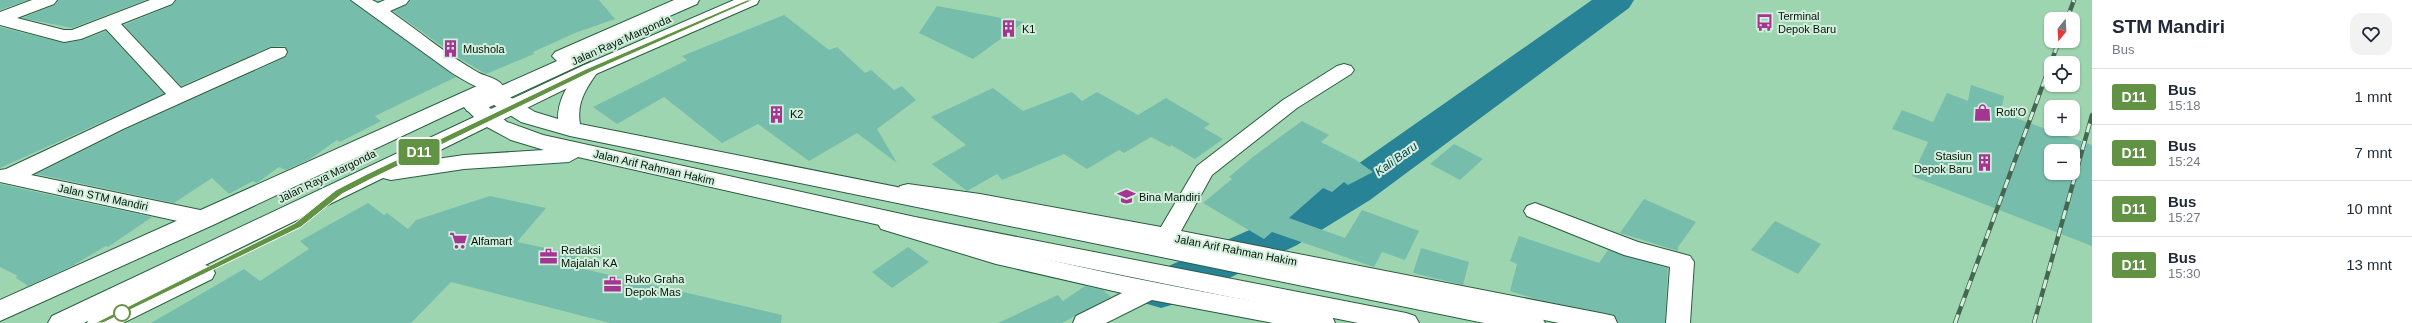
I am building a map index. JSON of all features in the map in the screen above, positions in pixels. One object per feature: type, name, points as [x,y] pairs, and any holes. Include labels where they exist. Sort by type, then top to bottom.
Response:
[{"type":"main road","name":"Jalan Raya Margonda","points":[[61,323],[339,192],[368,177],[487,100],[690,0]]},
{"type":"main road","name":"Jalan Raya Margonda","points":[[0,311],[210,224],[711,0]]},
{"type":"main road","name":"Jalan Raya Margonda","points":[[487,100],[589,70],[750,0]]},
{"type":"main road","points":[[570,129],[567,116],[572,93],[589,70]]},
{"type":"main road","name":"Jalan Arif Rahman Hakim","points":[[487,100],[528,117],[570,129],[1532,323]]},
{"type":"main road","name":"Jalan Arif Rahman Hakim","points":[[487,100],[499,127],[521,136],[915,225],[1406,323]]},
{"type":"main road","points":[[368,177],[464,162],[597,154]]},
{"type":"main road","name":"Jalan Raya Margonda","points":[[102,323],[298,225],[339,192]]},
{"type":"main road","name":"Jalan Raya Margonda","points":[[9,323],[210,224]]},
{"type":"street","points":[[0,19],[48,0]]},
{"type":"street","points":[[0,19],[64,36],[75,35],[166,0]]},
{"type":"street","points":[[360,0],[378,10],[461,72],[487,100]]},
{"type":"street","points":[[378,10],[400,0]]},
{"type":"street","points":[[109,22],[179,97]]},
{"type":"street","points":[[4,176],[278,52]]},
{"type":"street","points":[[1167,236],[1204,171],[1290,104],[1344,70]]},
{"type":"street","name":"Jalan STM Mandiri","points":[[4,176],[210,224]]},
{"type":"street","name":"Jalan Arif Rahman Hakim","points":[[866,188],[980,201],[1245,251],[1605,323]]},
{"type":"street","name":"Jalan Arif Rahman Hakim","points":[[853,211],[958,246],[1148,291],[1323,323]]},
{"type":"street","points":[[1535,211],[1632,250],[1682,262],[1678,323]]},
{"type":"street","points":[[1085,323],[1148,291]]},
{"type":"building","points":[[0,0],[28,0],[0,10]]},
{"type":"building","points":[[58,0],[146,0],[72,28],[22,18],[55,5]]},
{"type":"building","points":[[176,0],[350,0],[456,77],[375,116],[381,121],[340,142],[337,140],[310,159],[286,170],[279,167],[257,183],[253,181],[229,194],[212,178],[174,203],[36,174],[124,130],[286,57],[288,53],[285,46],[270,47],[181,86],[124,25],[173,5]]},
{"type":"building","points":[[410,0],[599,0],[615,19],[575,33],[533,52],[534,54],[486,74],[457,57],[393,11],[407,5]]},
{"type":"building","points":[[937,6],[1024,22],[973,59],[919,33]]},
{"type":"building","points":[[784,15],[829,50],[837,47],[865,73],[871,70],[894,90],[902,86],[916,100],[877,129],[897,163],[857,133],[809,161],[758,124],[722,143],[664,97],[617,124],[593,107],[687,60],[682,56]]},
{"type":"building","points":[[0,27],[64,43],[82,40],[106,31],[164,94],[0,168]]},
{"type":"building","name":"Stasiun Depok Baru","points":[[1971,85],[2004,96],[2001,113],[2044,128],[2044,136],[2066,136],[2092,145],[2092,246],[1912,176],[1928,142],[1892,129],[1902,110],[1933,122],[1947,93],[1968,101]]},
{"type":"building","points":[[993,88],[1023,111],[1072,92],[1082,101],[1097,92],[1138,115],[1166,98],[1210,124],[1204,128],[1223,139],[1195,159],[1171,145],[1170,147],[1151,137],[1124,153],[1119,150],[1087,169],[1064,154],[1002,180],[997,174],[967,191],[932,164],[966,145],[931,117]]},
{"type":"building","points":[[1302,121],[1329,135],[1321,142],[1356,160],[1373,172],[1348,185],[1344,182],[1332,192],[1323,188],[1289,218],[1345,238],[1362,210],[1419,231],[1405,260],[1382,252],[1374,267],[1272,232],[1264,239],[1203,203],[1232,179],[1229,177],[1254,156]]},
{"type":"building","points":[[1454,144],[1483,159],[1460,180],[1430,164]]},
{"type":"building","points":[[0,184],[152,217],[108,247],[106,246],[72,266],[28,286],[15,277],[18,276],[0,267]]},
{"type":"building","points":[[490,196],[546,208],[517,242],[579,255],[571,266],[782,315],[781,323],[610,323],[451,282],[411,323],[151,323],[244,269],[260,281],[309,249],[300,241],[368,203],[384,215],[387,213],[408,229],[416,220]]},
{"type":"building","points":[[1644,199],[1696,222],[1678,247],[1678,251],[1620,233]]},
{"type":"building","points":[[1775,221],[1821,244],[1798,274],[1751,250]]},
{"type":"building","points":[[1519,236],[1599,263],[1608,250],[1668,268],[1665,323],[1618,323],[1614,315],[1536,299],[1510,291],[1517,264],[1510,261]]},
{"type":"building","points":[[908,247],[929,262],[892,288],[872,272]]},
{"type":"building","points":[[1421,248],[1469,262],[1463,285],[1413,273]]},
{"type":"building","points":[[1085,286],[1103,290],[1111,297],[1062,323],[998,323],[1058,295],[1063,301]]},
{"type":"waterway","name":"Kali Baru","points":[[1161,290],[1281,234],[1354,189],[1616,0]]},
{"type":"railway","points":[[2070,12],[2074,0]]},
{"type":"railway","points":[[1955,323],[2056,48]]},
{"type":"railway","points":[[2034,323],[2092,115]]},
{"type":"bus line","name":"D11","points":[[100,323],[298,225],[339,192],[368,177],[589,70],[750,0]]},
{"type":"place","name":"Terminal Depok Baru","points":[[1765,22]]},
{"type":"place","name":"K1","points":[[1009,29]]},
{"type":"place","name":"Mushola","points":[[450,49]]},
{"type":"place","name":"Roti'O","points":[[1983,112]]},
{"type":"place","name":"K2","points":[[777,114]]},
{"type":"place","name":"Stasiun Depok Baru","points":[[1985,162]]},
{"type":"place","name":"Bina Mandiri","points":[[1126,197]]},
{"type":"place","name":"Alfamart","points":[[458,241]]},
{"type":"place","name":"Redaksi Majalah KA","points":[[548,256]]},
{"type":"place","name":"Ruko Graha Depok Mas","points":[[612,285]]}]
